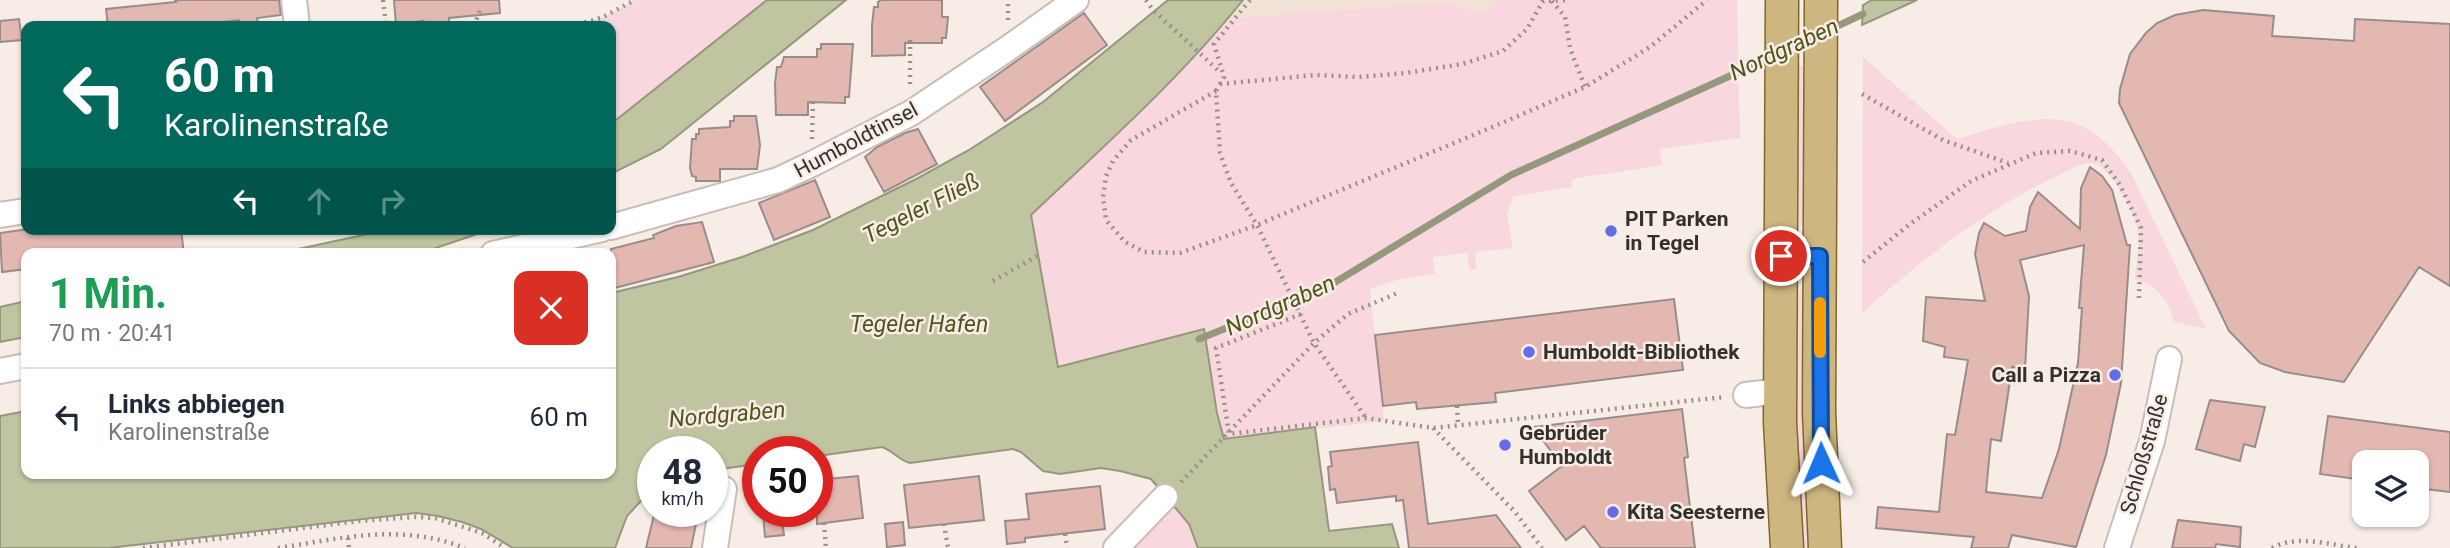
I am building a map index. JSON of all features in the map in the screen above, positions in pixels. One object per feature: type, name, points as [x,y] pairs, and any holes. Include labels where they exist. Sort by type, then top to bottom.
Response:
[{"type":"main road","points":[[1821,4],[1819,412],[1825,548]]},
{"type":"main road","points":[[1782,12],[1780,446],[1787,548]]},
{"type":"street","points":[[294,0],[296,21]]},
{"type":"street","name":"Humboldtinsel","points":[[616,226],[778,180],[812,164],[911,113],[1076,0]]},
{"type":"street","points":[[0,215],[21,212]]},
{"type":"street","points":[[519,248],[576,235]]},
{"type":"street","points":[[1781,256],[1820,256]]},
{"type":"street","name":"Schloßstraße","points":[[2117,548],[2152,441],[2169,359]]},
{"type":"street","points":[[0,371],[21,367]]},
{"type":"street","points":[[1746,395],[1780,391]]},
{"type":"street","points":[[1116,548],[1165,497]]},
{"type":"street","points":[[715,548],[718,527]]},
{"type":"path","points":[[383,0],[385,21]]},
{"type":"path","points":[[592,21],[635,0]]},
{"type":"path","points":[[1146,0],[1153,10],[1224,76]]},
{"type":"path","points":[[1250,0],[1214,44],[1224,76],[1216,91],[1131,140],[1113,161],[1106,176],[1103,197],[1106,220],[1125,242],[1144,251],[1180,253],[1257,225],[1585,87],[1650,47],[1707,0]]},
{"type":"path","points":[[1220,84],[1315,75],[1359,77],[1462,64],[1503,51],[1527,29],[1542,1],[1566,0]]},
{"type":"path","points":[[1551,1],[1564,17],[1570,48],[1585,87]]},
{"type":"path","points":[[476,21],[481,10]]},
{"type":"path","points":[[910,40],[911,113]]},
{"type":"path","points":[[1216,91],[1220,153],[1231,183],[1257,225],[1314,343],[1366,418]]},
{"type":"path","points":[[1862,94],[1944,140],[2009,163]]},
{"type":"path","points":[[812,164],[813,98]]},
{"type":"path","points":[[1863,262],[1910,224],[1971,181],[2036,153],[2070,151],[2102,160],[2120,185],[2141,228],[2139,298]]},
{"type":"path","points":[[993,281],[1037,256]]},
{"type":"path","points":[[1165,497],[1229,434],[1314,343],[1348,314],[1400,292]]},
{"type":"path","points":[[1229,434],[1216,348],[1301,314]]},
{"type":"path","points":[[1229,434],[1366,418],[1433,428],[1746,395]]},
{"type":"path","points":[[1457,406],[1458,425]]},
{"type":"path","points":[[1433,428],[1515,512],[1542,548]]},
{"type":"path","points":[[143,548],[359,521],[416,517],[435,519],[472,530],[505,548]]},
{"type":"path","points":[[944,524],[948,548]]},
{"type":"path","points":[[824,527],[826,548]]},
{"type":"path","points":[[278,548],[403,533],[440,538],[464,548]]},
{"type":"path","points":[[1065,534],[1067,548]]},
{"type":"path","points":[[348,538],[349,548]]},
{"type":"path","points":[[2272,548],[2296,540],[2357,548]]},
{"type":"shaded area","points":[[635,0],[767,0],[616,120],[616,21],[590,21]]},
{"type":"shaded area","points":[[1243,0],[1498,0],[1484,14],[1448,2],[1240,17],[1224,25]]},
{"type":"shaded area","points":[[1498,0],[1737,0],[1740,138],[1660,149],[1662,165],[1572,179],[1571,187],[1513,197],[1507,214],[1513,248],[1475,252],[1476,269],[1470,270],[1467,253],[1433,257],[1435,274],[1400,279],[1370,289],[1384,421],[1224,439],[1203,329],[1059,368],[1031,215],[1147,107],[1224,25],[1240,17],[1448,2],[1484,14]]},
{"type":"shaded area","points":[[1863,57],[1957,139],[2008,124],[2053,119],[2073,123],[2093,133],[2112,149],[2131,173],[2206,329],[2174,322],[2161,295],[2143,282],[2135,280],[2139,239],[2135,220],[2113,180],[2100,166],[2093,163],[2078,166],[2053,178],[1976,222],[1929,256],[1862,313]]},
{"type":"shaded area","points":[[1799,66],[1805,66],[1804,223],[1801,226],[1797,223]]},
{"type":"shaded area","points":[[1803,289],[1804,432],[1809,548],[1802,548],[1797,431],[1798,291]]},
{"type":"shaded area","points":[[1170,502],[1189,524],[1198,548],[1126,548]]},
{"type":"water","points":[[767,0],[846,0],[661,149],[616,172],[616,120]]},
{"type":"water","name":"Tegeler Hafen","points":[[1168,0],[1243,0],[1167,85],[1031,215],[1058,367],[1204,329],[1217,413],[1224,439],[1315,427],[1329,531],[1392,524],[1399,548],[1198,548],[1189,524],[1151,479],[1101,468],[1060,474],[1043,471],[1021,452],[1013,449],[910,463],[882,447],[833,454],[833,436],[742,436],[742,466],[728,468],[728,436],[637,436],[637,505],[627,516],[615,548],[513,548],[481,529],[462,522],[416,513],[108,548],[0,548],[0,416],[21,412],[21,479],[616,479],[616,292],[678,277],[742,257],[813,230],[969,150],[1043,102]]},
{"type":"water","points":[[1872,0],[1917,0],[1862,25],[1863,5]]},
{"type":"water","points":[[363,235],[474,235],[436,248],[303,248]]},
{"type":"water","points":[[21,302],[21,338],[0,342],[0,307]]},
{"type":"building","points":[[175,0],[279,0],[281,15],[257,18],[257,21],[107,21],[106,9],[176,2]]},
{"type":"building","points":[[394,0],[499,0],[500,13],[449,18],[449,21],[396,21]]},
{"type":"building","points":[[881,0],[942,0],[942,17],[948,17],[946,38],[942,38],[942,43],[905,43],[905,55],[872,56],[874,7],[878,7]]},
{"type":"building","points":[[2203,10],[2274,16],[2272,36],[2354,41],[2355,19],[2450,24],[2450,286],[2419,267],[2344,382],[2285,372],[2260,363],[2229,331],[2119,103],[2130,54],[2146,33],[2157,23],[2175,15]]},
{"type":"building","points":[[1084,13],[1107,45],[1005,121],[980,87]]},
{"type":"building","points":[[19,19],[21,40],[0,42],[0,21]]},
{"type":"building","points":[[821,44],[853,44],[849,97],[845,97],[845,103],[808,102],[808,115],[776,115],[777,67],[781,67],[784,57],[817,57],[817,49],[821,49]]},
{"type":"building","points":[[734,116],[756,116],[760,145],[757,169],[720,169],[720,181],[696,181],[690,168],[692,139],[696,139],[699,129],[730,127]]},
{"type":"building","points":[[918,129],[937,164],[884,192],[865,157],[877,147]]},
{"type":"building","points":[[2090,167],[2102,176],[2112,190],[2127,245],[2130,245],[2121,383],[2106,455],[2076,547],[2012,535],[2008,548],[1971,548],[1974,537],[1876,528],[1878,507],[1939,512],[1947,434],[1955,435],[1968,360],[1944,357],[1945,347],[1923,341],[1926,297],[1985,301],[1975,254],[1984,223],[2005,236],[2026,231],[2030,207],[2038,192],[2080,229],[2081,188]],"holes":[[[2084,245],[2079,308],[2082,308],[2078,363],[2059,449],[2042,498],[1986,492],[1991,439],[2001,441],[2012,367],[2025,369],[2029,296],[2020,260]]]},
{"type":"building","points":[[815,180],[830,217],[774,240],[759,203]]},
{"type":"building","points":[[702,222],[714,262],[616,288],[615,248],[654,238],[653,235],[676,226]]},
{"type":"building","points":[[21,230],[21,235],[182,235],[183,248],[21,248],[21,270],[2,272],[0,233]]},
{"type":"building","name":"Humboldt-Bibliothek","points":[[1674,299],[1683,370],[1495,393],[1496,402],[1417,409],[1416,402],[1383,406],[1375,335]]},
{"type":"building","points":[[2210,400],[2265,407],[2255,447],[2244,444],[2240,461],[2196,449]]},
{"type":"building","points":[[1682,409],[1688,457],[1684,458],[1695,548],[1601,548],[1584,526],[1566,540],[1529,491],[1562,466],[1533,427]]},
{"type":"building","points":[[2328,416],[2450,432],[2450,492],[2429,489],[2429,450],[2352,450],[2352,478],[2320,474]]},
{"type":"building","points":[[1418,442],[1428,524],[1496,515],[1521,548],[1409,548],[1403,500],[1396,501],[1396,496],[1337,503],[1335,489],[1330,490],[1330,452]]},
{"type":"building","points":[[858,476],[863,518],[833,522],[833,478]]},
{"type":"building","points":[[979,476],[984,520],[909,528],[904,485]]},
{"type":"building","points":[[1100,486],[1105,529],[1025,538],[1025,542],[1007,544],[1005,521],[1029,519],[1026,494]]},
{"type":"building","points":[[2178,520],[2241,527],[2240,547],[2216,544],[2215,548],[2172,548]]},
{"type":"building","points":[[903,522],[905,545],[887,547],[885,524]]},
{"type":"building","points":[[651,527],[695,527],[691,548],[646,548]]},
{"type":"building","points":[[764,527],[783,527],[784,535],[765,537]]},
{"type":"waterway","name":"Nordgraben","points":[[1829,30],[1863,14]]},
{"type":"waterway","name":"Nordgraben","points":[[1199,339],[1324,289],[1511,175],[1774,56]]},
{"type":"slow traffic","points":[[1820,303],[1820,352]]},
{"type":"place","name":"PIT Parken in Tegel","points":[[1611,231]]},
{"type":"place","name":"Humboldt-Bibliothek","points":[[1529,352]]},
{"type":"place","name":"Call a Pizza","points":[[2115,375]]},
{"type":"place","name":"Gebrüder Humboldt","points":[[1505,445]]},
{"type":"place","name":"Kita Seesterne","points":[[1613,512]]},
{"type":"route","points":[[1781,256],[1820,256],[1821,463]]},
{"type":"water label","name":"Tegeler Fließ","points":[[921,208]]}]
